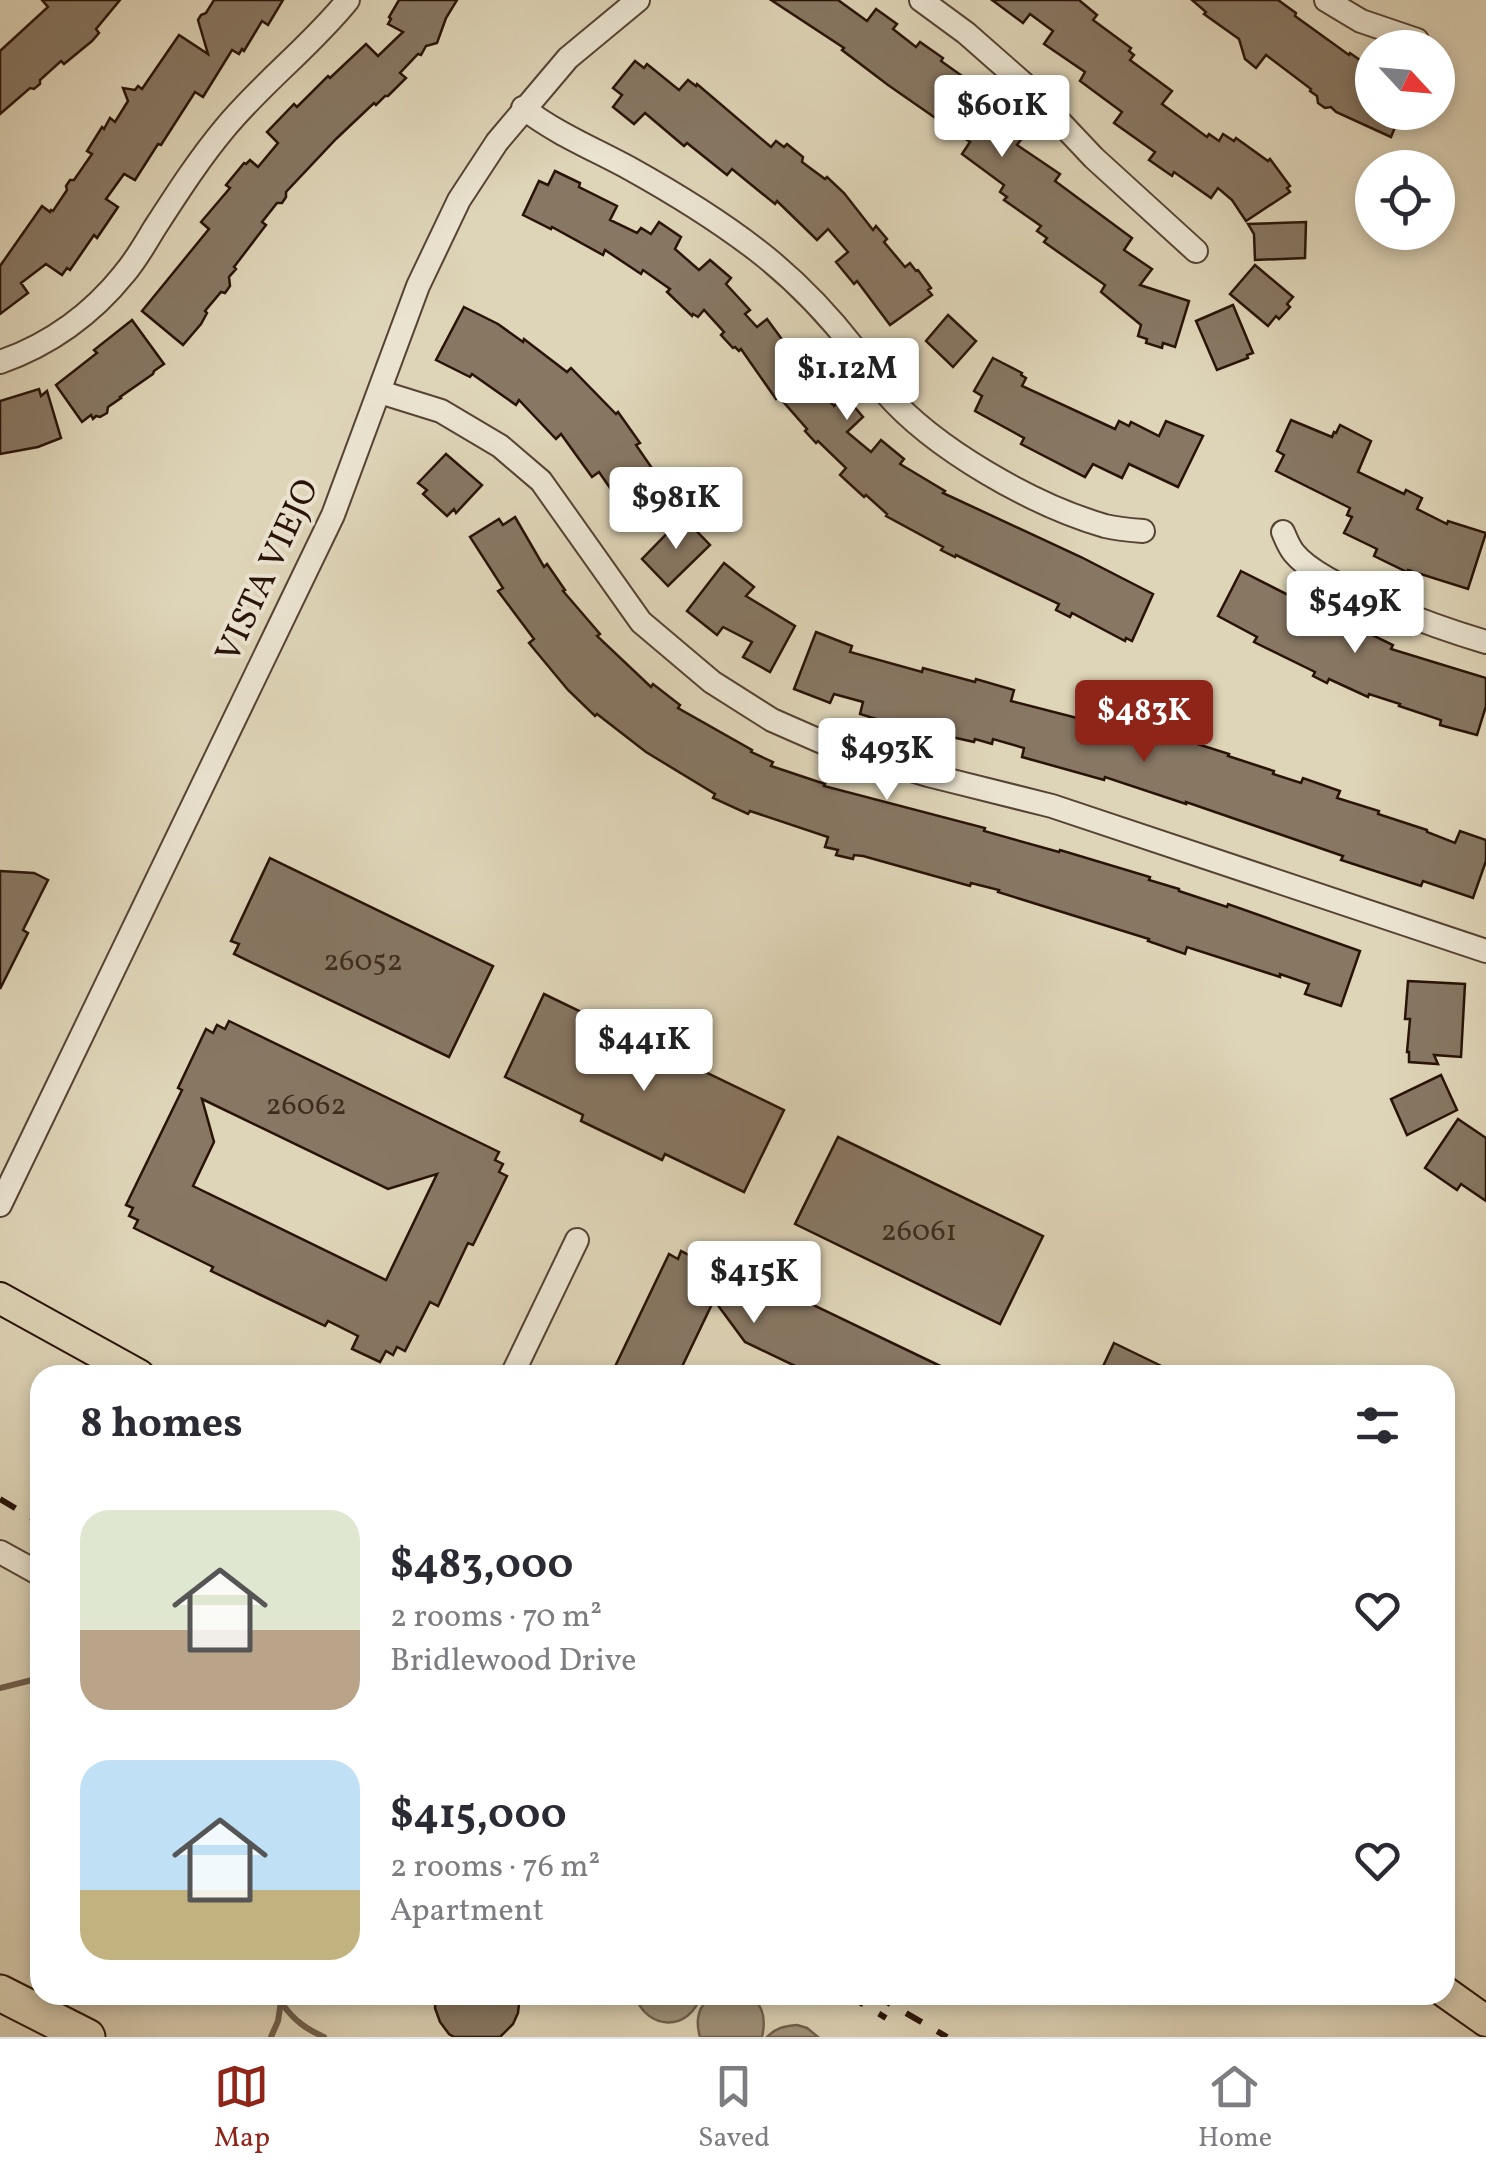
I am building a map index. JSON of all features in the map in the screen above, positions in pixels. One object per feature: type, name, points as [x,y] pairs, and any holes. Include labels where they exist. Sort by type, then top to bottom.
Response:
[{"type":"highway","points":[[0,1993],[87,2037]]},
{"type":"main road","points":[[0,1298],[121,1365]]},
{"type":"main road","points":[[1455,1999],[1486,2020]]},
{"type":"street","points":[[0,362],[58,334],[97,304],[127,271],[223,130],[348,0]]},
{"type":"street","name":"VISTA VIEJO","points":[[0,1206],[332,515],[418,286],[459,200],[523,108],[609,8],[638,0]]},
{"type":"street","points":[[921,0],[1024,84],[1094,158],[1196,252]]},
{"type":"street","points":[[1326,0],[1361,21],[1388,30]]},
{"type":"street","points":[[523,108],[550,129],[700,210],[759,252],[814,301],[886,393],[976,467],[1070,513],[1107,526],[1142,531]]},
{"type":"street","points":[[380,392],[442,412],[514,458],[541,481],[641,622],[712,682],[772,720],[829,745],[1052,806],[1486,951]]},
{"type":"street","points":[[1282,532],[1295,555],[1327,578],[1447,630],[1486,642]]},
{"type":"street","points":[[517,1365],[577,1240]]},
{"type":"street","points":[[0,1552],[30,1568]]},
{"type":"shaded area","points":[[696,2005],[688,2016],[668,2022],[658,2021],[641,2007]]},
{"type":"shaded area","points":[[704,2005],[758,2005],[763,2014],[762,2037],[700,2037],[699,2014]]},
{"type":"shaded area","points":[[797,2025],[818,2037],[767,2037],[781,2028]]},
{"type":"building","points":[[42,0],[120,0],[96,29],[99,33],[92,41],[64,64],[61,61],[40,84],[0,114],[0,51],[48,7]]},
{"type":"building","points":[[214,0],[283,0],[268,25],[262,21],[244,51],[239,54],[232,50],[203,97],[195,92],[135,180],[124,174],[106,199],[118,207],[70,270],[67,268],[62,275],[46,264],[21,283],[28,293],[0,314],[0,266],[42,206],[53,211],[70,180],[74,180],[92,154],[87,151],[102,127],[110,118],[115,122],[128,101],[123,88],[142,89],[179,35],[208,54],[198,20]]},
{"type":"building","points":[[399,0],[457,0],[437,43],[426,46],[400,73],[406,78],[336,139],[286,192],[282,203],[277,203],[262,222],[266,225],[234,267],[230,286],[205,311],[201,324],[183,345],[142,311],[209,229],[201,222],[230,188],[226,185],[244,163],[250,160],[258,167],[278,143],[267,132],[366,44],[378,56],[403,32],[388,24]]},
{"type":"building","points":[[771,0],[838,0],[867,21],[876,9],[897,24],[893,29],[916,47],[920,42],[986,93],[980,101],[1025,134],[1017,145],[1060,174],[1055,181],[1132,238],[1124,250],[1152,269],[1140,285],[1189,301],[1175,347],[1146,343],[1147,339],[1138,336],[1141,325],[1101,292],[1105,285],[1044,242],[1047,238],[1037,231],[1041,226],[1004,200],[1007,197],[1000,192],[1004,185],[962,154],[970,142],[888,85],[844,48]]},
{"type":"building","points":[[992,0],[1079,0],[1097,15],[1093,20],[1131,48],[1129,51],[1134,55],[1130,60],[1172,91],[1162,104],[1207,137],[1209,134],[1219,141],[1223,134],[1234,141],[1236,138],[1270,159],[1290,186],[1290,192],[1246,221],[1218,188],[1211,198],[1174,172],[1172,176],[1149,160],[1155,152],[1114,123],[1122,112],[1080,81],[1085,72],[1044,44],[1053,31],[1030,14],[1023,23]]},
{"type":"building","points":[[1192,0],[1278,0],[1296,13],[1295,16],[1355,57],[1355,121],[1318,103],[1311,89],[1266,55],[1256,68],[1245,59],[1239,39]]},
{"type":"building","points":[[635,61],[644,68],[647,64],[679,90],[688,80],[697,84],[771,147],[776,141],[784,147],[787,144],[803,157],[802,162],[844,193],[873,230],[876,226],[905,267],[910,263],[918,270],[932,295],[890,325],[857,281],[854,284],[836,262],[848,252],[828,229],[817,240],[777,201],[775,204],[732,169],[727,175],[645,113],[634,124],[613,107],[622,95],[613,88]]},
{"type":"building","points":[[1376,130],[1394,130],[1391,137]]},
{"type":"building","points":[[555,171],[617,206],[610,220],[637,233],[641,228],[651,234],[659,222],[681,237],[675,249],[699,270],[710,260],[731,278],[726,284],[750,310],[745,314],[757,327],[767,319],[795,357],[809,351],[824,372],[812,381],[834,406],[845,396],[863,417],[847,432],[871,452],[881,440],[904,459],[900,464],[943,493],[1153,594],[1132,641],[1072,613],[1070,617],[1056,610],[1059,604],[941,550],[943,547],[886,516],[840,475],[846,468],[816,443],[779,397],[776,399],[741,349],[733,348],[704,310],[698,317],[692,316],[667,292],[670,289],[643,270],[641,274],[605,250],[603,255],[523,215],[539,181],[548,185]]},
{"type":"building","points":[[1306,222],[1305,258],[1255,260],[1254,234],[1248,224]]},
{"type":"building","points":[[1255,265],[1293,297],[1287,304],[1290,307],[1268,326],[1230,294]]},
{"type":"building","points":[[1233,305],[1253,353],[1217,370],[1196,321]]},
{"type":"building","points":[[464,307],[523,342],[524,339],[567,372],[571,368],[618,412],[669,493],[626,523],[615,506],[617,498],[599,472],[592,477],[561,434],[556,439],[519,400],[516,405],[472,374],[470,377],[436,360]]},
{"type":"building","points":[[948,315],[976,341],[953,367],[926,341]]},
{"type":"building","points":[[132,320],[164,364],[108,407],[107,413],[93,419],[91,415],[82,422],[56,385]]},
{"type":"building","points":[[993,358],[1022,373],[1026,378],[1022,386],[1115,429],[1119,421],[1129,426],[1131,422],[1159,436],[1166,421],[1203,436],[1178,487],[1129,464],[1122,478],[1093,464],[1085,477],[1021,444],[1024,438],[975,411],[982,396],[974,391]]},
{"type":"building","points":[[39,389],[41,396],[47,391],[61,438],[0,454],[0,401]]},
{"type":"building","points":[[1291,420],[1332,437],[1340,425],[1371,441],[1358,472],[1404,494],[1406,490],[1422,498],[1417,509],[1447,524],[1448,521],[1486,533],[1468,589],[1407,572],[1374,556],[1377,549],[1344,533],[1352,517],[1347,515],[1350,508],[1276,471],[1284,455],[1277,451]]},
{"type":"building","points":[[446,454],[482,485],[456,513],[454,509],[447,516],[423,494],[427,490],[418,483]]},
{"type":"building","points":[[515,517],[544,567],[547,564],[563,591],[600,634],[597,636],[651,687],[653,684],[680,705],[678,708],[773,762],[771,766],[824,786],[1150,877],[1149,880],[1179,891],[1227,907],[1228,904],[1360,951],[1341,1006],[1305,994],[1309,984],[1280,974],[1187,947],[1185,954],[999,890],[971,883],[970,886],[863,856],[854,855],[853,859],[836,855],[838,850],[825,847],[828,837],[750,811],[748,814],[713,798],[715,794],[595,716],[529,643],[534,639],[498,591],[503,588],[470,537],[499,519],[503,525]]},
{"type":"building","points":[[683,517],[710,545],[668,586],[642,559]]},
{"type":"building","points":[[724,563],[754,587],[746,596],[795,626],[770,672],[743,657],[752,642],[723,627],[717,635],[687,611]]},
{"type":"building","points":[[1241,571],[1393,645],[1391,649],[1486,678],[1486,706],[1477,735],[1440,725],[1441,720],[1369,694],[1368,697],[1329,679],[1327,683],[1313,676],[1315,672],[1254,642],[1257,637],[1218,616]]},
{"type":"building","points":[[816,632],[852,646],[850,652],[922,672],[923,668],[1014,690],[1011,701],[1081,719],[1092,718],[1139,733],[1141,726],[1229,754],[1301,783],[1303,778],[1340,791],[1337,798],[1455,843],[1460,831],[1486,840],[1486,861],[1473,898],[1341,860],[1343,856],[1186,802],[1022,757],[1024,748],[993,739],[992,744],[975,739],[974,742],[889,723],[860,714],[863,702],[834,694],[830,703],[794,689]]},
{"type":"building","points":[[270,858],[493,966],[449,1057],[234,954],[239,944],[231,941]]},
{"type":"building","points":[[0,871],[34,873],[48,880],[23,930],[28,933],[0,989]]},
{"type":"building","points":[[1408,981],[1465,984],[1461,1057],[1434,1055],[1438,1064],[1409,1062],[1410,1019],[1405,1019]]},
{"type":"building","points":[[544,994],[784,1110],[744,1192],[665,1154],[662,1160],[581,1121],[583,1115],[505,1077]]},
{"type":"building","points":[[229,1021],[499,1152],[495,1160],[503,1164],[499,1172],[507,1176],[473,1245],[468,1243],[438,1306],[430,1302],[405,1351],[397,1347],[393,1355],[386,1351],[380,1362],[352,1349],[358,1336],[328,1321],[325,1326],[211,1271],[213,1267],[134,1228],[138,1220],[129,1216],[133,1208],[126,1205],[182,1090],[178,1088],[206,1029],[213,1033],[217,1025],[225,1029]],"holes":[[[202,1099],[388,1189],[437,1174],[386,1280],[193,1186],[214,1142]]]},
{"type":"building","points":[[1441,1075],[1457,1110],[1407,1135],[1391,1099]]},
{"type":"building","points":[[1458,1119],[1486,1138],[1486,1201],[1461,1184],[1457,1190],[1425,1168]]},
{"type":"building","points":[[838,1137],[1043,1236],[1000,1324],[795,1224]]},
{"type":"building","points":[[693,1248],[938,1365],[793,1365],[745,1342],[714,1300],[683,1365],[616,1365],[669,1254],[678,1259],[681,1251],[689,1255]]},
{"type":"building","points":[[1114,1343],[1159,1365],[1104,1365]]},
{"type":"building","points":[[519,2005],[513,2024],[500,2037],[454,2037],[440,2022],[435,2008]]},
{"type":"waterway","points":[[0,1688],[30,1680]]},
{"type":"waterway","points":[[271,2037],[280,2005]]},
{"type":"waterway","points":[[283,2005],[301,2024],[324,2037]]},
{"type":"railway","points":[[0,1499],[30,1517]]},
{"type":"railway","points":[[865,2005],[886,2018]]},
{"type":"railway","points":[[892,2005],[947,2037]]}]
